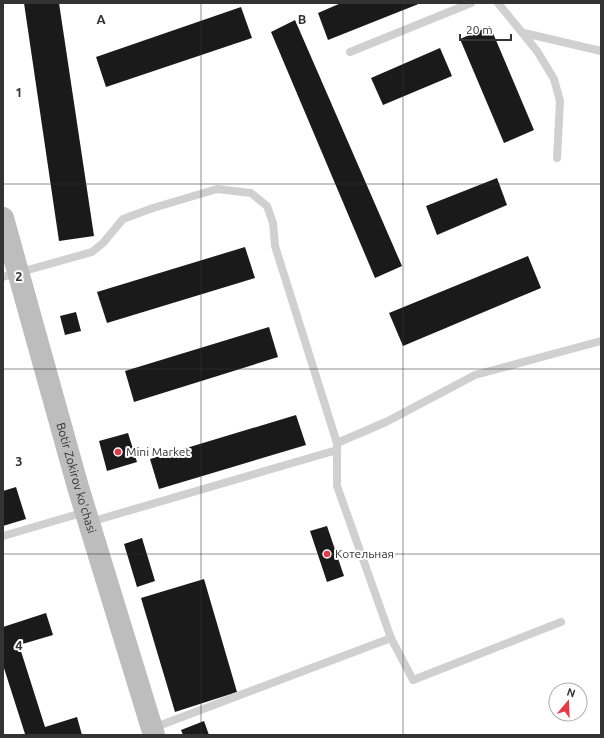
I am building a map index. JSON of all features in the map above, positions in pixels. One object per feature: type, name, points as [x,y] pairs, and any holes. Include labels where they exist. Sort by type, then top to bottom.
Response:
[{"type":"street","name":"Botir Zokirov ko'chasi","points":[[3,218],[10,274],[153,732]]},
{"type":"lane","points":[[350,52],[471,3]]},
{"type":"lane","points":[[498,3],[524,33],[554,79],[560,101],[557,158]]},
{"type":"lane","points":[[524,33],[601,51]]},
{"type":"lane","points":[[10,274],[92,252],[103,243],[124,219],[153,208],[217,189],[251,193],[267,206],[274,223],[276,246],[337,446],[337,486],[391,638],[413,680],[561,622]]},
{"type":"lane","points":[[3,536],[87,517],[337,446],[475,375],[601,342]]},
{"type":"lane","points":[[153,732],[391,638]]},
{"type":"building","points":[[24,3],[59,3],[94,236],[59,241]]},
{"type":"building","points":[[341,3],[421,3],[328,40],[318,13]]},
{"type":"building","points":[[241,7],[252,38],[106,87],[96,57]]},
{"type":"building","points":[[295,20],[402,266],[375,278],[271,32]]},
{"type":"building","points":[[490,26],[534,130],[504,143],[460,39]]},
{"type":"building","points":[[440,48],[452,76],[383,105],[371,78]]},
{"type":"building","points":[[497,178],[507,205],[437,235],[426,206]]},
{"type":"building","points":[[245,247],[255,278],[107,323],[97,292]]},
{"type":"building","points":[[528,256],[541,288],[403,346],[389,313]]},
{"type":"building","points":[[76,312],[81,331],[65,335],[60,316]]},
{"type":"building","points":[[269,327],[278,357],[134,402],[125,371]]},
{"type":"building","points":[[296,415],[306,445],[159,489],[150,459]]},
{"type":"building","name":"Mini Market","points":[[128,433],[137,462],[107,471],[99,441]]},
{"type":"building","points":[[16,487],[26,519],[3,526],[3,491]]},
{"type":"building","name":"Котельная","points":[[327,526],[344,576],[327,582],[310,531]]},
{"type":"building","points":[[142,538],[155,581],[137,587],[124,544]]},
{"type":"building","points":[[204,579],[237,692],[175,712],[141,598]]},
{"type":"building","points":[[46,613],[53,635],[19,645],[45,727],[77,717],[82,735],[21,735],[25,734],[3,665],[3,627]]},
{"type":"building","points":[[204,721],[209,735],[183,735],[181,730]]},
{"type":"place","name":"Mini Market","points":[[118,452]]},
{"type":"place","name":"Котельная","points":[[327,554]]}]
